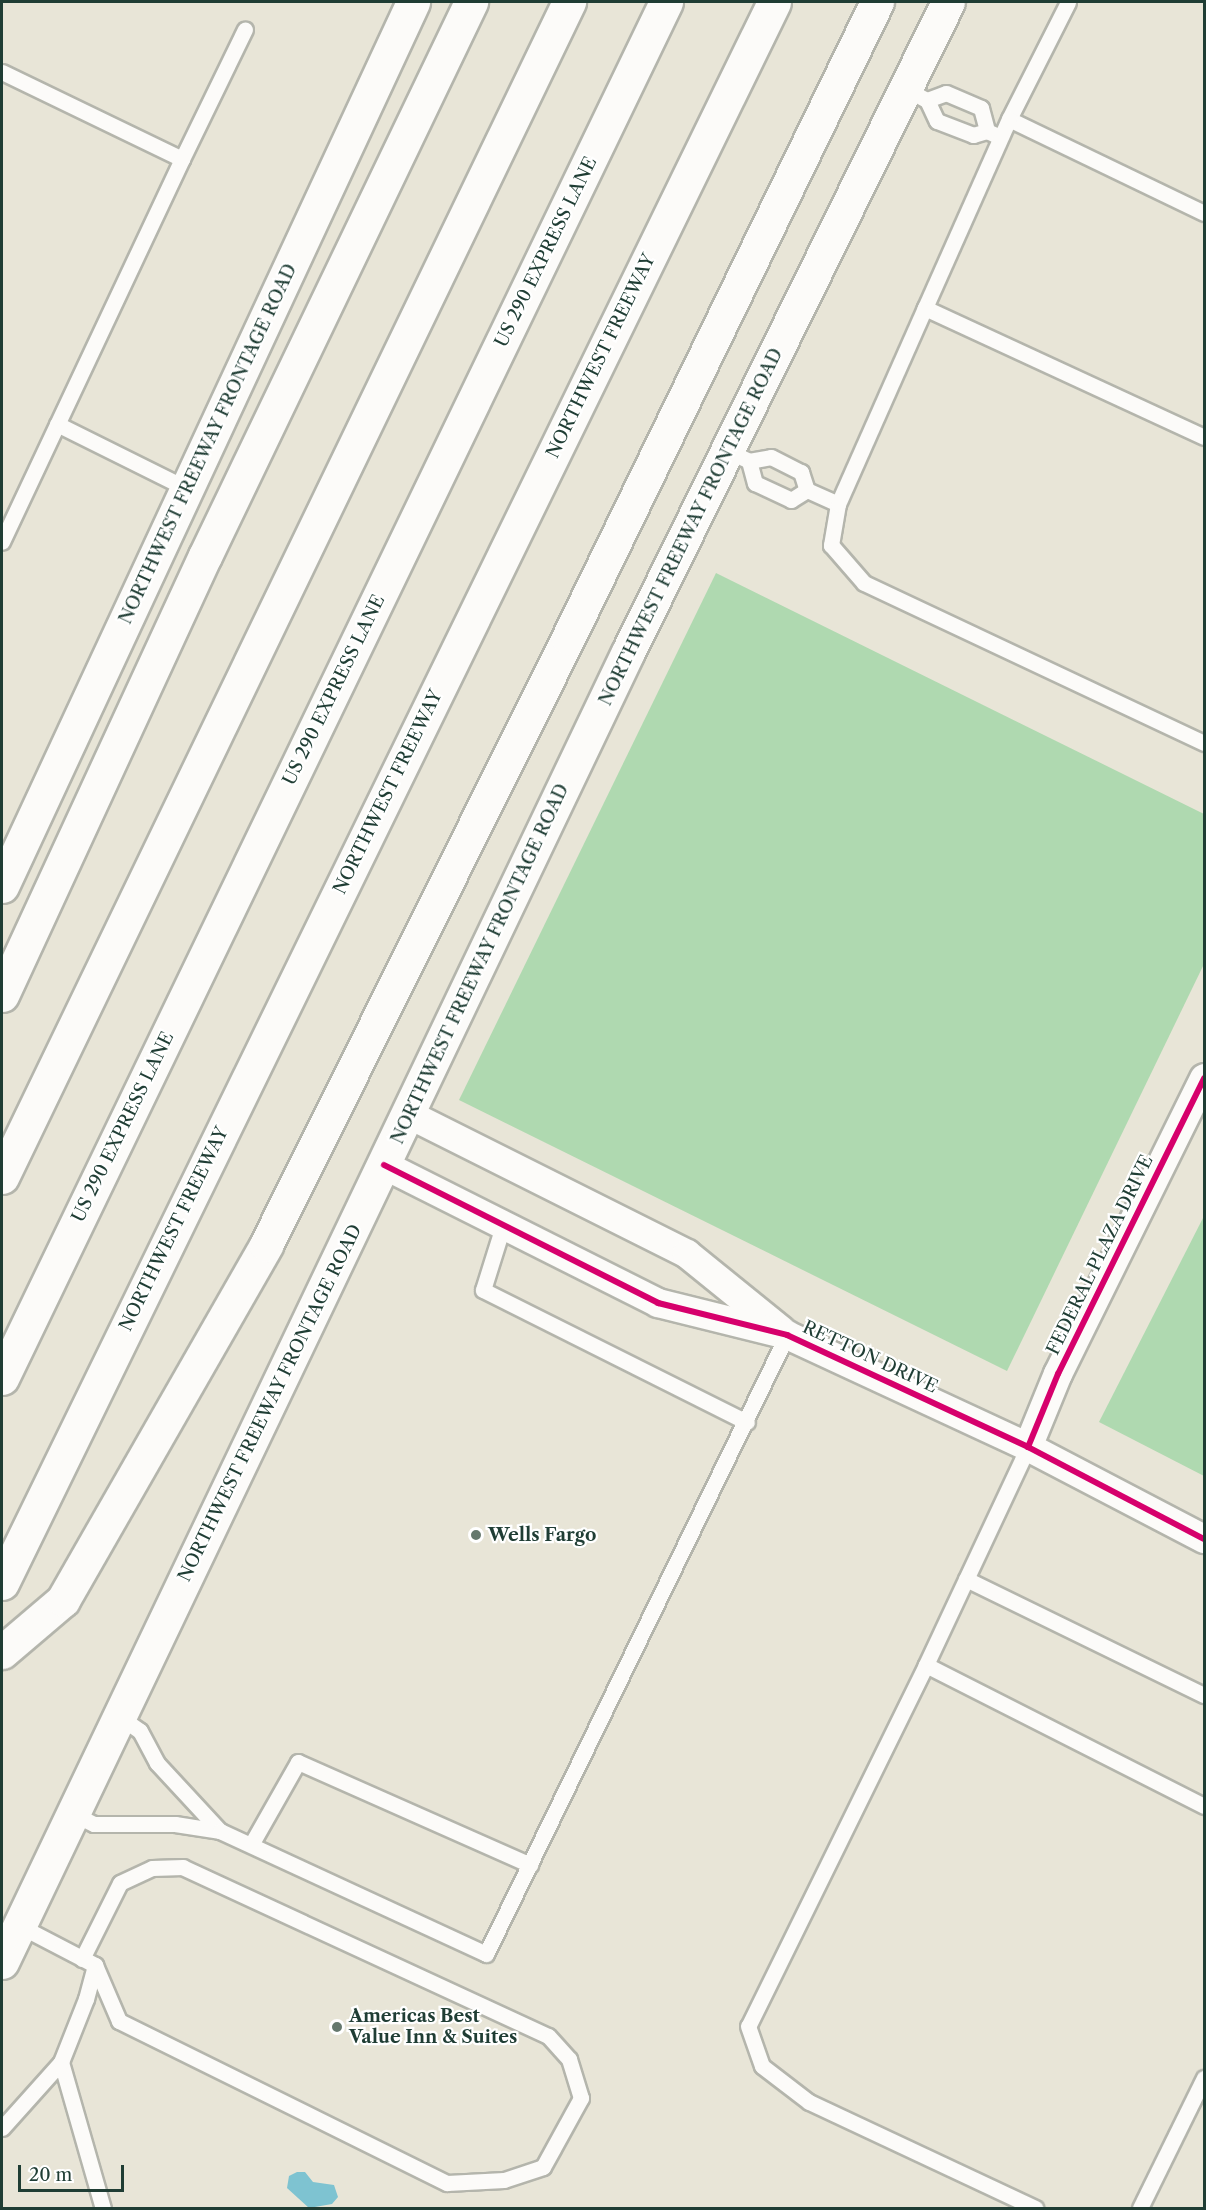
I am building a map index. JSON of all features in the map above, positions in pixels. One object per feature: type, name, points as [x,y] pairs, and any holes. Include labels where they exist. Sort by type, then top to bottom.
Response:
[{"type":"main road","name":"NORTHWEST FREEWAY FRONTAGE ROAD","points":[[2,886],[413,2]]},
{"type":"main road","points":[[2,995],[205,556],[471,2]]},
{"type":"main road","points":[[2,1177],[569,2]]},
{"type":"main road","name":"US 290 EXPRESS LANE","points":[[2,1378],[666,2]]},
{"type":"main road","name":"NORTHWEST FREEWAY","points":[[2,1583],[774,2]]},
{"type":"main road","points":[[2,1652],[63,1600],[266,1245],[568,638],[877,2]]},
{"type":"main road","name":"NORTHWEST FREEWAY FRONTAGE ROAD","points":[[10,1942],[74,1814],[408,1114],[917,95],[948,2]]},
{"type":"street","name":"FEDERAL PLAZA DRIVE","points":[[1028,1447],[1058,1374],[1203,1087]]},
{"type":"street","name":"RETTON DRIVE","points":[[408,1114],[687,1254],[787,1335]]},
{"type":"street","name":"RETTON DRIVE","points":[[384,1165],[658,1304],[787,1335],[1028,1447],[1204,1539]]},
{"type":"lane","points":[[1068,2],[1009,119],[993,134],[925,308],[838,504],[831,544],[864,583],[1204,743]]},
{"type":"lane","points":[[2,542],[245,28]]},
{"type":"lane","points":[[2,72],[182,159]]},
{"type":"lane","points":[[917,95],[946,93],[981,108],[993,134]]},
{"type":"lane","points":[[917,95],[937,121],[973,135],[993,134]]},
{"type":"lane","points":[[1009,119],[1204,213]]},
{"type":"lane","points":[[925,308],[1204,437]]},
{"type":"lane","points":[[57,424],[188,489]]},
{"type":"lane","points":[[738,456],[755,483],[791,500],[807,490]]},
{"type":"lane","points":[[738,456],[771,458],[801,472],[807,490],[838,504]]},
{"type":"lane","points":[[503,1226],[483,1290],[747,1422]]},
{"type":"lane","points":[[74,1814],[94,1824],[174,1824],[220,1831],[252,1843],[486,1954],[747,1422],[787,1335]]},
{"type":"lane","points":[[1028,1447],[926,1665],[748,2026],[762,2066],[809,2102],[1035,2208]]},
{"type":"lane","points":[[966,1579],[1204,1695]]},
{"type":"lane","points":[[926,1665],[1204,1806]]},
{"type":"lane","points":[[120,1717],[140,1731],[157,1763],[220,1831]]},
{"type":"lane","points":[[252,1843],[298,1762],[530,1865]]},
{"type":"lane","points":[[2,2128],[61,2062],[87,1999],[88,1962],[120,1883],[152,1868],[183,1867],[548,2036],[569,2059],[581,2098],[543,2167],[504,2180],[447,2183],[118,2021],[88,1962],[10,1942]]},
{"type":"lane","points":[[61,2062],[103,2208]]},
{"type":"lane","points":[[1140,2208],[1204,2078]]},
{"type":"green space","points":[[716,573],[1204,814],[1204,964],[1007,1371],[459,1100]]},
{"type":"green space","points":[[1204,1216],[1204,1476],[1099,1422]]},
{"type":"water","points":[[297,2172],[305,2172],[313,2182],[334,2185],[338,2197],[332,2204],[309,2208],[287,2188],[289,2176]]},
{"type":"cycle path","points":[[1028,1447],[1058,1374],[1204,1078]]},
{"type":"cycle path","points":[[384,1165],[658,1303],[787,1335],[1028,1447],[1204,1539]]},
{"type":"place","name":"Wells Fargo","points":[[476,1535]]},
{"type":"place","name":"Americas Best Value Inn & Suites","points":[[337,2027]]}]
